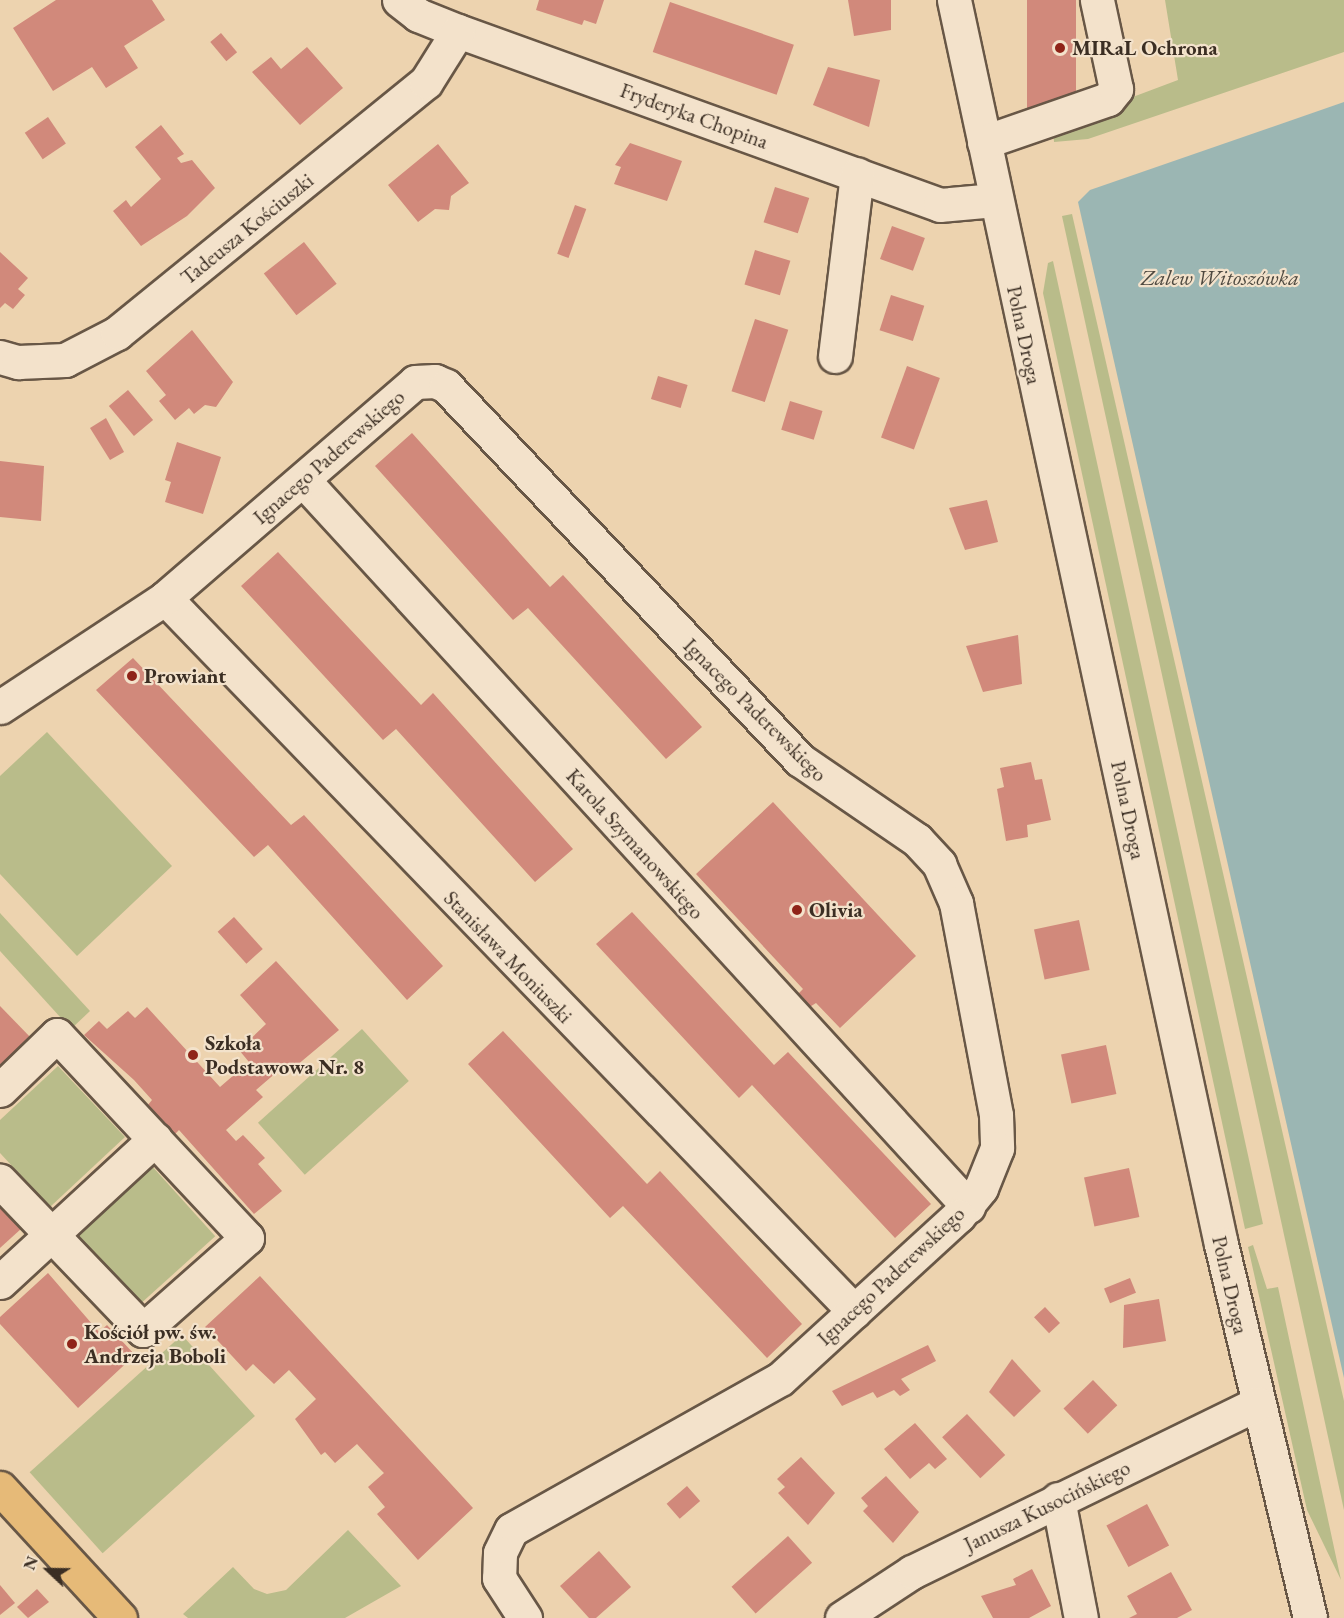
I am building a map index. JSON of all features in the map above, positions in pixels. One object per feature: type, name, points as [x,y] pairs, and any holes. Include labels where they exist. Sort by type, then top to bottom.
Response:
[{"type":"main road","points":[[0,1488],[120,1618]]},
{"type":"street","name":"Fryderyka Chopina","points":[[399,0],[418,15],[458,32],[940,205],[995,200]]},
{"type":"street","name":"Polna Droga","points":[[954,0],[995,200],[1257,1404],[1310,1618]]},
{"type":"street","points":[[984,142],[1108,99],[1116,89],[1097,0]]},
{"type":"street","name":"Tadeusza Kościuszki","points":[[0,357],[18,362],[65,360],[117,333],[426,82],[458,32]]},
{"type":"street","points":[[835,356],[857,174]]},
{"type":"street","name":"Ignacego Paderewskiego","points":[[0,707],[165,598],[415,382],[446,386],[800,760],[932,854],[956,903],[997,1122],[990,1169],[968,1206],[780,1380],[535,1513],[511,1530],[500,1553],[500,1578],[525,1618]]},
{"type":"street","name":"Karola Szymanowskiego","points":[[303,480],[968,1206]]},
{"type":"street","name":"Stanisława Moniuszki","points":[[165,598],[854,1311]]},
{"type":"street","points":[[0,1090],[57,1035],[247,1238],[143,1330],[0,1181]]},
{"type":"street","points":[[0,1282],[154,1139]]},
{"type":"street","name":"Janusza Kusocińskiego","points":[[842,1618],[912,1572],[1257,1404]]},
{"type":"street","points":[[1058,1499],[1081,1618]]},
{"type":"green space","points":[[1165,0],[1344,0],[1344,52],[1088,139],[1054,142],[1053,127],[1178,80]]},
{"type":"green space","points":[[1072,214],[1344,1401],[1344,1510],[1062,216]]},
{"type":"green space","points":[[1053,261],[1263,1224],[1245,1229],[1043,293],[1048,263]]},
{"type":"green space","points":[[47,732],[172,866],[77,956],[0,874],[0,776]]},
{"type":"green space","points":[[0,913],[90,1011],[71,1029],[0,951]]},
{"type":"green space","points":[[362,1029],[409,1081],[305,1175],[258,1123]]},
{"type":"green space","points":[[58,1066],[125,1137],[50,1207],[0,1153],[0,1120]]},
{"type":"green space","points":[[151,1165],[215,1236],[140,1304],[76,1233]]},
{"type":"green space","points":[[1253,1245],[1267,1289],[1278,1287],[1341,1580],[1307,1510],[1248,1247]]},
{"type":"green space","points":[[182,1335],[255,1416],[103,1553],[30,1472]]},
{"type":"green space","points":[[348,1530],[401,1586],[345,1618],[188,1618],[183,1614],[233,1567],[254,1589],[267,1594],[286,1590]]},
{"type":"water","name":"Zalew Witoszówka","points":[[1344,102],[1344,1378],[1078,202],[1090,190]]},
{"type":"building","points":[[56,0],[152,0],[165,20],[124,46],[138,68],[106,88],[92,67],[53,91],[13,28]]},
{"type":"building","points":[[539,0],[604,0],[596,24],[584,20],[582,25],[536,10]]},
{"type":"building","points":[[848,0],[891,0],[891,30],[854,36]]},
{"type":"building","points":[[1027,0],[1076,0],[1076,109],[1027,109]]},
{"type":"building","points":[[670,2],[794,45],[777,95],[653,52]]},
{"type":"building","points":[[221,33],[237,52],[226,61],[210,42]]},
{"type":"building","points":[[307,47],[343,88],[300,125],[252,72],[271,57],[281,69]]},
{"type":"building","points":[[828,67],[880,80],[869,127],[813,105]]},
{"type":"building","points":[[48,117],[66,144],[43,159],[25,133]]},
{"type":"building","points":[[161,125],[184,154],[177,158],[181,163],[192,160],[215,188],[187,216],[141,246],[113,211],[126,200],[131,207],[161,179],[135,147]]},
{"type":"building","points":[[630,143],[682,161],[667,201],[614,184],[621,167],[615,165]]},
{"type":"building","points":[[438,144],[469,183],[451,196],[449,210],[435,209],[418,222],[388,185]]},
{"type":"building","points":[[775,187],[809,198],[798,233],[764,222]]},
{"type":"building","points":[[575,205],[586,209],[568,258],[557,254]]},
{"type":"building","points":[[892,226],[925,238],[913,271],[880,259]]},
{"type":"building","points":[[304,242],[337,284],[296,315],[264,273]]},
{"type":"building","points":[[755,250],[790,261],[780,295],[744,284]]},
{"type":"building","points":[[0,252],[28,278],[18,289],[25,295],[13,309],[5,303],[0,308]]},
{"type":"building","points":[[891,295],[924,306],[913,341],[880,330]]},
{"type":"building","points":[[755,319],[788,330],[765,402],[732,391]]},
{"type":"building","points":[[192,330],[233,382],[216,407],[205,405],[194,414],[189,408],[175,420],[159,401],[166,395],[146,371]]},
{"type":"building","points":[[907,366],[940,378],[914,449],[881,437]]},
{"type":"building","points":[[658,376],[688,385],[681,408],[651,399]]},
{"type":"building","points":[[128,390],[153,420],[134,436],[109,406]]},
{"type":"building","points":[[790,401],[823,411],[814,440],[781,430]]},
{"type":"building","points":[[106,418],[124,452],[110,460],[90,428]]},
{"type":"building","points":[[412,433],[550,587],[563,575],[702,727],[666,759],[528,608],[513,620],[375,466]]},
{"type":"building","points":[[177,442],[221,457],[203,514],[165,502],[171,482],[165,480]]},
{"type":"building","points":[[0,461],[44,466],[41,521],[0,517]]},
{"type":"building","points":[[987,500],[998,542],[965,550],[949,508]]},
{"type":"building","points":[[278,552],[421,705],[433,693],[573,849],[535,882],[396,729],[383,740],[241,586]]},
{"type":"building","points":[[1018,635],[1022,684],[983,692],[966,646]]},
{"type":"building","points":[[133,658],[291,825],[304,815],[443,966],[407,1000],[268,845],[254,857],[96,690]]},
{"type":"building","points":[[1031,762],[1035,780],[1042,779],[1051,820],[1027,825],[1028,837],[1006,841],[997,789],[1004,787],[1000,768]]},
{"type":"building","points":[[773,802],[916,956],[840,1028],[816,1003],[808,1008],[797,995],[803,989],[696,874]]},
{"type":"building","points":[[632,912],[774,1065],[788,1052],[931,1204],[895,1238],[752,1085],[739,1098],[596,944]]},
{"type":"building","points":[[234,917],[263,949],[246,964],[218,932]]},
{"type":"building","points":[[1079,920],[1090,970],[1045,979],[1034,930]]},
{"type":"building","points":[[276,961],[339,1030],[290,1071],[285,1065],[256,1090],[263,1097],[226,1130],[236,1141],[243,1135],[265,1158],[258,1164],[282,1191],[254,1214],[179,1130],[174,1135],[147,1106],[152,1100],[134,1080],[84,1035],[99,1021],[107,1029],[128,1011],[135,1018],[147,1007],[220,1087],[249,1062],[239,1050],[266,1024],[240,995]]},
{"type":"building","points":[[0,1006],[33,1040],[0,1070]]},
{"type":"building","points":[[503,1031],[647,1184],[660,1171],[802,1324],[767,1358],[623,1206],[610,1218],[468,1064]]},
{"type":"building","points":[[1106,1045],[1116,1094],[1071,1103],[1061,1055]]},
{"type":"building","points":[[1129,1168],[1139,1217],[1094,1226],[1084,1178]]},
{"type":"building","points":[[0,1203],[22,1228],[0,1248]]},
{"type":"building","name":"Kościół pw. św. Andrzeja Boboli","points":[[48,1273],[99,1332],[107,1325],[135,1355],[78,1408],[0,1324],[0,1317]]},
{"type":"building","points":[[260,1276],[473,1508],[418,1560],[377,1514],[385,1507],[368,1487],[384,1473],[357,1444],[335,1463],[325,1452],[321,1455],[295,1419],[316,1399],[289,1370],[274,1384],[253,1364],[246,1371],[205,1327]]},
{"type":"building","points":[[1130,1278],[1136,1293],[1110,1303],[1104,1288]]},
{"type":"building","points":[[1159,1299],[1166,1341],[1123,1348],[1124,1305]]},
{"type":"building","points":[[1045,1307],[1060,1323],[1049,1333],[1034,1317]]},
{"type":"building","points":[[928,1345],[936,1361],[901,1379],[910,1390],[900,1396],[894,1390],[877,1398],[873,1392],[842,1406],[832,1391]]},
{"type":"building","points":[[1012,1359],[1041,1391],[1014,1417],[989,1392]]},
{"type":"building","points":[[1093,1380],[1117,1405],[1088,1434],[1064,1408]]},
{"type":"building","points":[[967,1414],[1005,1455],[980,1478],[942,1437]]},
{"type":"building","points":[[915,1423],[947,1459],[935,1469],[929,1463],[910,1479],[884,1449]]},
{"type":"building","points":[[801,1457],[835,1493],[808,1525],[778,1493],[785,1487],[777,1479]]},
{"type":"building","points":[[886,1476],[919,1512],[893,1543],[863,1511],[868,1506],[861,1498]]},
{"type":"building","points":[[687,1486],[700,1501],[680,1519],[667,1504]]},
{"type":"building","points":[[1147,1504],[1169,1545],[1128,1567],[1106,1526]]},
{"type":"building","points":[[788,1536],[812,1563],[756,1614],[732,1587]]},
{"type":"building","points":[[599,1551],[631,1587],[596,1618],[589,1618],[560,1586]]},
{"type":"building","points":[[1032,1569],[1051,1606],[1029,1618],[993,1618],[981,1596],[1016,1585],[1013,1579]]},
{"type":"building","points":[[1171,1572],[1192,1610],[1177,1618],[1129,1618],[1137,1614],[1127,1596]]},
{"type":"building","points":[[0,1585],[15,1603],[0,1615]]},
{"type":"building","points":[[37,1589],[49,1602],[28,1618],[17,1607]]},
{"type":"place","name":"MIRaL Ochrona","points":[[1060,48]]},
{"type":"place","name":"Prowiant","points":[[132,676]]},
{"type":"place","name":"Olivia","points":[[797,910]]},
{"type":"place","name":"Szkoła Podstawowa Nr. 8","points":[[193,1055]]},
{"type":"place","name":"Kościół pw. św. Andrzeja Boboli","points":[[72,1344]]}]
